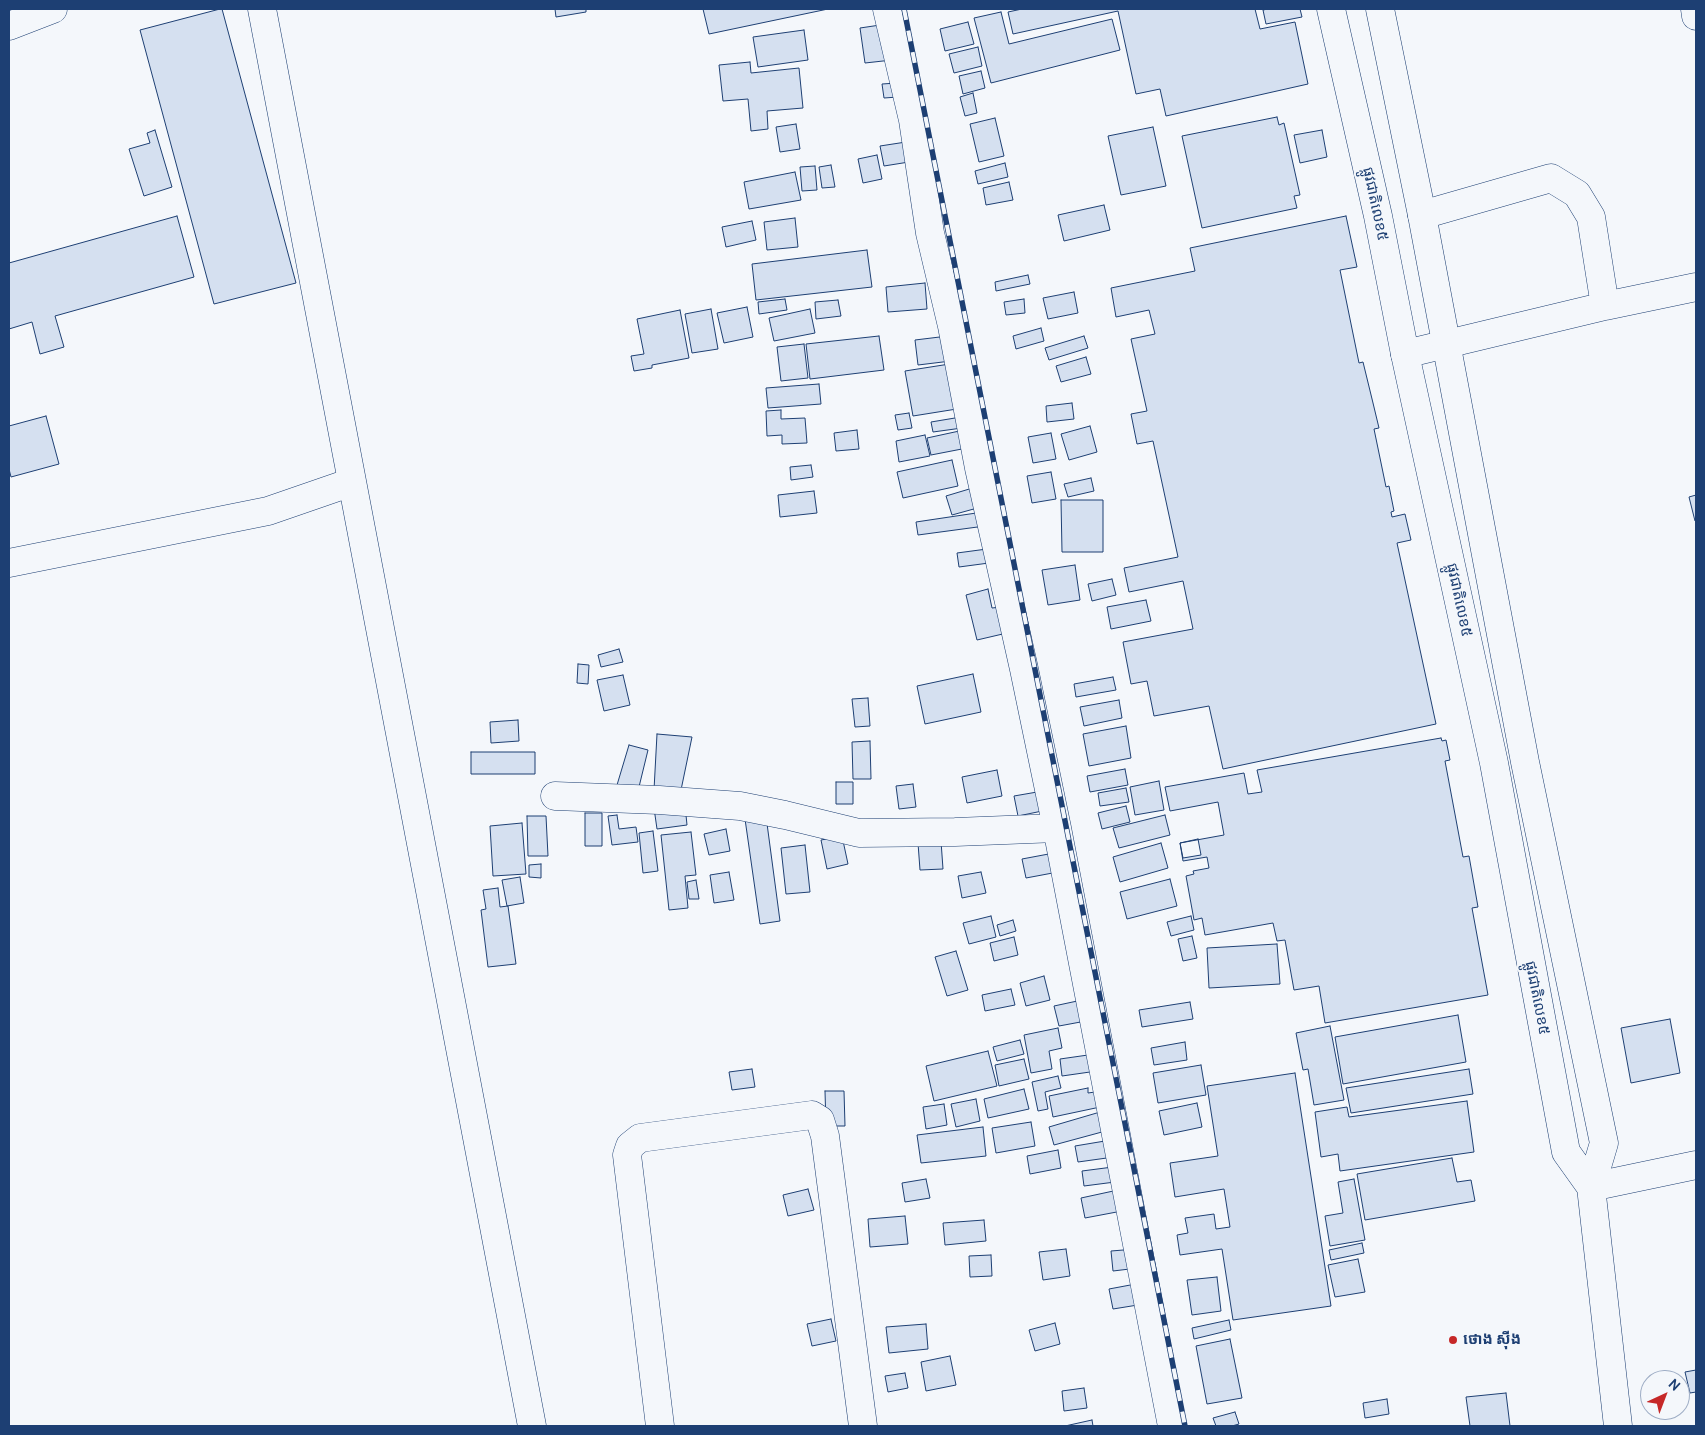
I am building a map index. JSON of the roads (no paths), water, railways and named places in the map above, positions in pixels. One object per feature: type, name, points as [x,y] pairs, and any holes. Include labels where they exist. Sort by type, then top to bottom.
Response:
[{"type":"main road","points":[[9,26],[53,9]]},
{"type":"main road","points":[[262,9],[532,1426]]},
{"type":"main road","points":[[886,9],[913,120],[930,233],[952,326],[979,468],[1057,828],[1172,1426]]},
{"type":"main road","name":"ផ្លូវជាតិលេខ៥","points":[[1331,9],[1378,216],[1405,354],[1494,763],[1566,1152],[1591,1187]]},
{"type":"main road","name":"ផ្លូវជាតិលេខ៥","points":[[1380,9],[1422,215],[1525,762],[1604,1143],[1591,1187],[1618,1426]]},
{"type":"main road","points":[[1695,9],[1696,16]]},
{"type":"main road","points":[[1422,215],[1551,178],[1577,194],[1591,217],[1605,306]]},
{"type":"main road","points":[[1405,354],[1605,306],[1696,287]]},
{"type":"main road","points":[[9,563],[268,511],[352,482]]},
{"type":"main road","points":[[555,796],[659,800],[740,806],[859,833],[1057,828]]},
{"type":"main road","points":[[660,1426],[627,1155],[630,1146],[640,1138],[812,1115],[820,1120],[825,1136],[862,1426]]},
{"type":"main road","points":[[1591,1187],[1696,1165]]},
{"type":"railway","points":[[904,9],[1185,1426]]},
{"type":"place","name":"ថោង ស៊ីង","points":[[1453,1340]]}]
